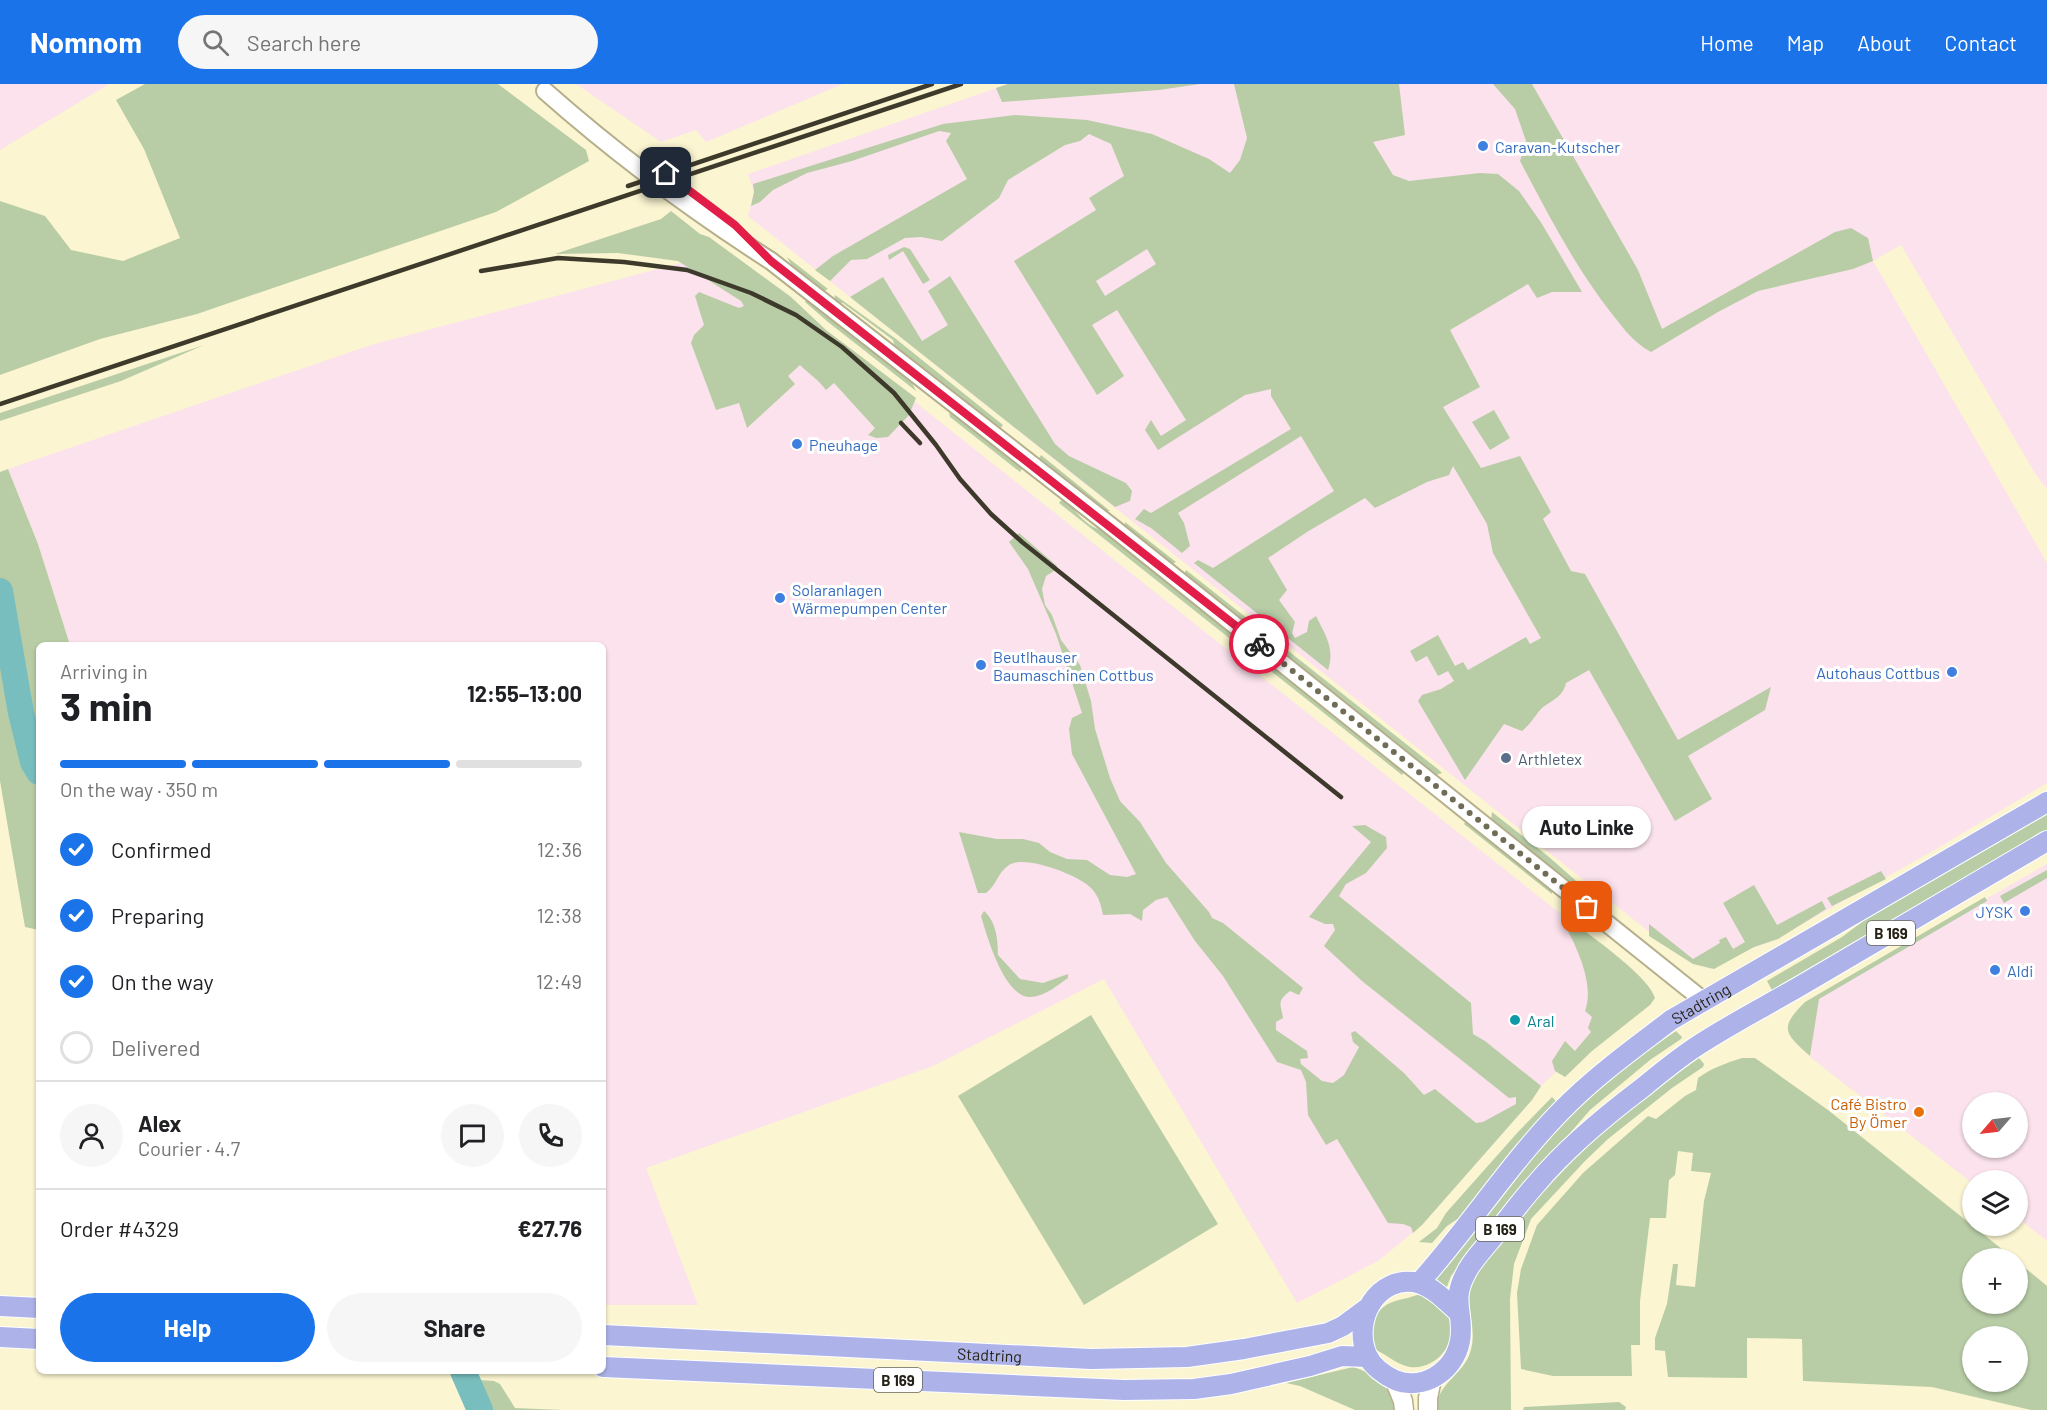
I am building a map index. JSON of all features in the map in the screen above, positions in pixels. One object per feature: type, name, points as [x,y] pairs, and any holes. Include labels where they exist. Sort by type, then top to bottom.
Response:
[{"type":"main road","name":"Stadtring","points":[[606,1335],[1091,1359],[1187,1357],[1244,1350],[1328,1333],[1366,1310],[1374,1298],[1390,1287],[1405,1283],[1419,1283],[1439,1261],[1517,1161],[1571,1101],[1671,1020],[2047,802]]},
{"type":"main road","name":"B 169","points":[[1432,1379],[1442,1372],[1452,1360],[1460,1344],[1462,1326],[1458,1312],[1458,1290],[1467,1270],[1538,1181],[1610,1112],[1695,1047],[2047,841]]},
{"type":"main road","points":[[1419,1283],[1458,1312]]},
{"type":"main road","points":[[0,1306],[36,1308]]},
{"type":"main road","points":[[1366,1310],[1361,1336],[1367,1357],[1378,1370],[1394,1379],[1412,1384],[1432,1379],[1428,1410]]},
{"type":"main road","points":[[0,1337],[36,1339]]},
{"type":"main road","name":"Stadtring","points":[[606,1367],[1125,1390],[1194,1389],[1254,1379],[1342,1356],[1367,1357]]},
{"type":"main road","points":[[1394,1379],[1403,1401],[1404,1410]]},
{"type":"street","points":[[541,87],[604,127],[735,225],[771,261],[1112,527],[1704,1001]]},
{"type":"shaded area","points":[[0,84],[109,84],[0,150]]},
{"type":"shaded area","points":[[576,84],[843,84],[706,142],[696,130],[661,142]]},
{"type":"shaded area","points":[[1008,84],[2047,84],[2047,489],[2036,475],[1901,245],[1873,261],[2047,563],[2047,783],[1931,852],[1770,942],[1746,950],[1710,969],[1684,957],[1653,935],[748,216],[754,192],[748,174]]},
{"type":"shaded area","points":[[722,252],[798,307],[1561,914],[1589,959],[1598,1033],[1541,1086],[1532,1100],[1422,1225],[1378,1261],[1297,1303],[1104,979],[933,1066],[646,1168],[698,1305],[606,1305],[606,642],[69,642],[38,544],[8,469],[371,345]]},
{"type":"shaded area","points":[[2047,864],[2047,1241],[2028,1226],[2028,1170],[1962,1170],[1962,1175],[1810,1057],[1819,995]]},
{"type":"green space","points":[[145,84],[498,84],[586,150],[589,161],[496,212],[197,314],[100,339],[0,375],[0,201],[45,216],[71,250],[123,261],[180,238],[144,149],[116,100]]},
{"type":"green space","points":[[1008,84],[1200,84],[1159,90],[1002,102],[996,88]]},
{"type":"green space","points":[[1234,84],[1399,84],[1405,135],[1373,142],[1393,175],[1409,181],[1480,173],[1498,174],[1519,191],[1542,224],[1582,292],[1552,292],[1537,298],[1528,284],[1450,330],[1480,387],[1443,407],[1481,468],[1520,456],[1551,512],[1543,519],[1571,571],[1585,574],[1678,740],[1771,687],[1765,710],[1688,756],[1712,799],[1675,821],[1589,670],[1566,683],[1560,695],[1542,708],[1522,731],[1504,724],[1465,780],[1418,701],[1422,695],[1441,689],[1454,681],[1448,671],[1438,676],[1427,656],[1416,662],[1410,651],[1438,635],[1455,666],[1463,662],[1468,670],[1526,637],[1530,644],[1541,638],[1493,553],[1487,524],[1453,466],[1449,475],[1427,482],[1375,508],[1365,498],[1268,558],[1287,590],[1279,600],[1295,622],[1292,633],[1295,638],[1307,632],[1309,621],[1316,616],[1330,649],[1328,670],[1194,563],[1198,560],[1213,568],[1334,491],[1301,436],[1178,513],[1184,523],[1190,546],[1182,553],[1151,528],[1135,519],[1144,509],[1151,513],[1291,429],[1271,396],[1271,389],[1245,395],[1158,450],[1145,430],[1151,420],[1161,436],[1186,420],[1117,310],[1092,325],[1124,376],[1097,395],[1014,261],[1096,210],[1089,198],[1124,176],[1111,144],[1089,134],[1080,141],[1065,145],[1008,180],[999,198],[942,241],[921,237],[905,238],[867,259],[851,260],[830,281],[815,270],[833,256],[967,179],[946,141],[951,133],[939,131],[852,161],[807,173],[773,190],[760,202],[751,206],[753,184],[943,124],[1015,115],[1087,120],[1152,134],[1209,159],[1230,173],[1240,160],[1247,138]],"holes":[[[1147,249],[1156,264],[1105,296],[1096,281]]]},
{"type":"green space","points":[[1493,84],[1532,84],[1638,270],[1662,329],[1835,232],[1851,228],[1868,238],[1873,261],[1853,269],[1758,291],[1651,352],[1634,340],[1612,314],[1586,278],[1563,240],[1520,161],[1526,141],[1515,109]]},
{"type":"green space","points":[[671,211],[700,234],[709,237],[791,297],[826,330],[916,398],[909,415],[888,437],[876,438],[868,435],[875,428],[834,383],[826,390],[800,365],[788,376],[795,384],[747,428],[739,403],[716,410],[691,343],[694,335],[704,325],[695,296],[699,292],[739,308],[744,306],[741,301],[678,261],[618,253],[555,254],[661,219]]},
{"type":"green space","points":[[904,247],[910,249],[930,280],[923,284],[903,251],[889,260],[888,255]]},
{"type":"green space","points":[[787,257],[828,289],[822,292],[793,268]]},
{"type":"green space","points":[[950,276],[1055,444],[1069,456],[1126,483],[1132,491],[1130,501],[1115,507],[850,297],[883,277],[922,341],[948,325],[928,291]]},
{"type":"green space","points":[[835,295],[896,339],[1003,425],[999,430],[895,348],[893,340],[843,303],[838,303],[838,305],[834,301]]},
{"type":"green space","points":[[807,299],[909,377],[916,391],[828,322],[805,302]]},
{"type":"green space","points":[[204,345],[121,381],[0,421],[0,413]]},
{"type":"green space","points":[[1494,410],[1510,438],[1490,450],[1472,422]]},
{"type":"green space","points":[[949,413],[958,417],[1023,467],[1020,472],[950,417]]},
{"type":"green space","points":[[1041,455],[1110,511],[1102,511],[1038,460]]},
{"type":"green space","points":[[8,469],[38,544],[69,642],[36,642],[36,929],[25,927],[0,781],[0,472]]},
{"type":"green space","points":[[1063,498],[1091,526],[1104,531],[1402,767],[1404,772],[1402,775],[1059,503]]},
{"type":"green space","points":[[1125,522],[1176,562],[1170,565],[1125,529]]},
{"type":"green space","points":[[1019,533],[1057,566],[1046,576],[1042,589],[1045,605],[1052,615],[1061,640],[1080,665],[1091,701],[1095,729],[1110,778],[1120,801],[1140,822],[1166,863],[1212,918],[1223,923],[1303,988],[1299,995],[1290,991],[1283,998],[1280,1003],[1283,1018],[1276,1022],[1276,1030],[1307,1051],[1308,1058],[1300,1059],[1301,1064],[1322,1081],[1333,1083],[1344,1075],[1359,1047],[1353,1042],[1351,1033],[1355,1031],[1404,1073],[1424,1095],[1435,1089],[1476,1123],[1483,1122],[1516,1104],[1516,1097],[1509,1098],[1362,981],[1324,946],[1335,930],[1333,924],[1325,924],[1309,917],[1371,842],[1352,826],[1365,825],[1386,837],[1387,848],[1366,873],[1346,884],[1339,896],[1471,1003],[1473,1034],[1541,1086],[1532,1100],[1413,1233],[1411,1227],[1388,1223],[1337,1139],[1326,1145],[1308,1115],[1306,1082],[1301,1070],[1277,1062],[1223,976],[1195,941],[1167,897],[1156,900],[1143,910],[1142,921],[1130,914],[1103,915],[1096,895],[1086,884],[1052,868],[1027,862],[1009,865],[986,893],[978,893],[959,832],[997,839],[1023,839],[1039,843],[1050,852],[1067,859],[1087,860],[1110,875],[1127,877],[1136,874],[1072,754],[1069,729],[1072,718],[1082,713],[1056,634],[1028,569],[1009,542]]},
{"type":"green space","points":[[1186,570],[1272,638],[1265,641],[1183,576]]},
{"type":"green space","points":[[1282,646],[1442,773],[1436,775],[1282,654]]},
{"type":"green space","points":[[1492,812],[1549,857],[1592,895],[1591,897],[1491,820]]},
{"type":"green space","points":[[2047,813],[2047,832],[1773,992],[1767,981],[1842,937],[1878,910]]},
{"type":"green space","points":[[1467,819],[1552,888],[1552,894],[1464,824]]},
{"type":"green space","points":[[2047,870],[2047,878],[2004,903],[2000,896]]},
{"type":"green space","points":[[1881,871],[1886,879],[1832,906],[1827,898]]},
{"type":"green space","points":[[1754,885],[1777,925],[1822,901],[1826,909],[1778,939],[1754,947],[1714,969],[1693,964],[1649,936],[1649,924],[1693,959],[1726,937],[1733,949],[1745,942],[1723,903]]},
{"type":"green space","points":[[1985,897],[1987,901],[1819,999],[1810,1056],[1790,1036],[1788,1024],[1805,1002]]},
{"type":"green space","points":[[984,911],[994,925],[998,955],[1020,979],[1043,983],[1068,974],[1068,978],[1040,995],[1030,997],[1012,987],[998,964],[988,937],[981,916]]},
{"type":"green space","points":[[1567,918],[1630,967],[1642,978],[1655,998],[1650,1005],[1592,1051],[1565,1077],[1555,1071],[1552,1061],[1565,1041],[1575,1051],[1591,1032],[1588,1028],[1592,1017],[1585,1011],[1588,1001],[1586,978],[1579,955],[1564,924]]},
{"type":"green space","points":[[1091,1015],[1218,1224],[1084,1305],[958,1096]]},
{"type":"green space","points":[[1676,1031],[1682,1037],[1681,1039],[1650,1060],[1590,1110],[1451,1276],[1445,1292],[1433,1283],[1512,1182],[1557,1130],[1614,1077]]},
{"type":"green space","points":[[1699,1058],[1704,1064],[1703,1067],[1672,1088],[1608,1139],[1531,1219],[1514,1264],[1510,1299],[1511,1410],[1436,1410],[1437,1401],[1445,1386],[1461,1368],[1470,1353],[1473,1334],[1469,1299],[1476,1275],[1529,1208],[1574,1160],[1621,1117]]},
{"type":"green space","points":[[1742,1058],[1755,1058],[1828,1110],[1962,1217],[1962,1236],[1986,1236],[2000,1248],[1962,1248],[1962,1314],[2028,1314],[2028,1270],[2047,1286],[2047,1410],[2031,1410],[1932,1387],[1803,1381],[1802,1339],[1747,1338],[1747,1378],[1668,1377],[1665,1351],[1655,1350],[1655,1338],[1667,1304],[1673,1264],[1678,1264],[1676,1285],[1695,1287],[1704,1201],[1711,1173],[1691,1171],[1693,1153],[1678,1151],[1675,1175],[1669,1180],[1666,1218],[1650,1218],[1640,1301],[1640,1345],[1631,1345],[1632,1376],[1553,1376],[1521,1369],[1517,1293],[1521,1269],[1537,1225],[1583,1173],[1648,1116],[1656,1119],[1696,1090],[1698,1078]]},
{"type":"green space","points":[[1552,1097],[1557,1102],[1462,1216],[1447,1226],[1432,1243],[1419,1242],[1437,1228],[1446,1213]]},
{"type":"green space","points":[[1423,1292],[1441,1307],[1449,1318],[1451,1337],[1443,1353],[1428,1364],[1410,1367],[1368,1347],[1369,1330],[1374,1319],[1384,1307]]},
{"type":"green space","points":[[1353,1367],[1382,1382],[1398,1410],[1355,1410],[1300,1386],[1286,1383]]},
{"type":"green space","points":[[452,1378],[494,1381],[500,1384],[515,1408],[563,1410],[467,1410]]},
{"type":"green space","points":[[1619,1402],[1626,1407],[1625,1410],[1523,1410],[1524,1407]]},
{"type":"waterway","points":[[0,591],[21,713],[36,767]]},
{"type":"waterway","points":[[464,1374],[480,1410]]},
{"type":"railway","points":[[628,186],[932,84]]},
{"type":"railway","points":[[0,404],[961,84]]},
{"type":"railway","points":[[481,271],[558,258],[624,262],[687,270],[751,293],[796,315],[842,347],[894,393],[960,479],[991,514],[1022,542],[1341,797]]},
{"type":"railway","points":[[901,423],[920,443]]},
{"type":"way so far","points":[[1259,644],[1587,907]]},
{"type":"place","name":"Caravan-Kutscher","points":[[1483,146]]},
{"type":"place","name":"Pneuhage","points":[[797,444]]},
{"type":"place","name":"Solaranlagen Wärmepumpen Center","points":[[780,598]]},
{"type":"place","name":"Beutlhauser Baumaschinen Cottbus","points":[[981,665]]},
{"type":"place","name":"Autohaus Cottbus","points":[[1952,672]]},
{"type":"place","name":"Arthletex","points":[[1506,758]]},
{"type":"place","name":"Auto Linke","points":[[1587,907]]},
{"type":"place","name":"JYSK","points":[[2025,911]]},
{"type":"place","name":"Aldi","points":[[1995,970]]},
{"type":"place","name":"Aral","points":[[1515,1020]]},
{"type":"place","name":"Café Bistro By Ömer","points":[[1919,1112]]},
{"type":"route","points":[[666,173],[735,225],[771,261],[1259,644]]}]
